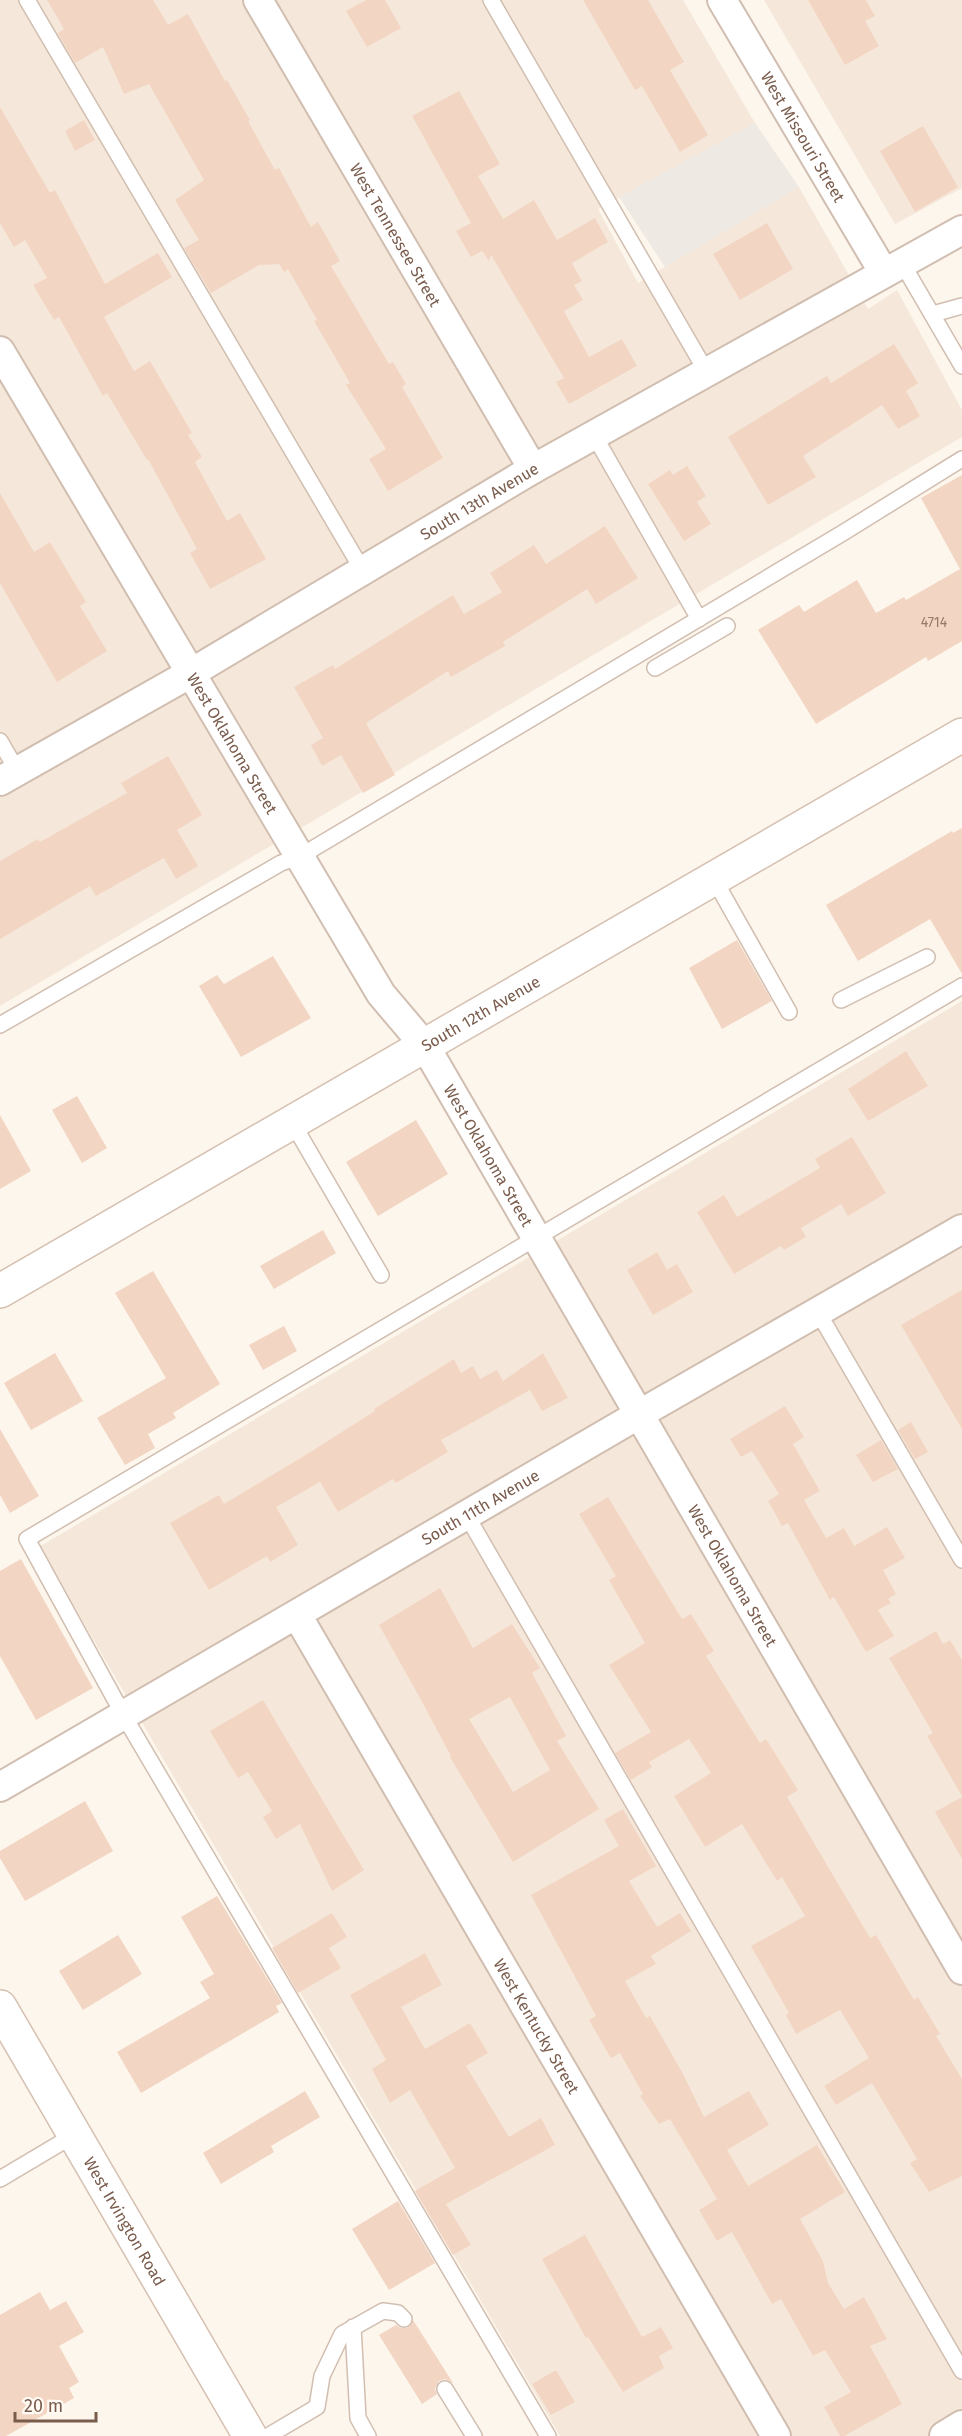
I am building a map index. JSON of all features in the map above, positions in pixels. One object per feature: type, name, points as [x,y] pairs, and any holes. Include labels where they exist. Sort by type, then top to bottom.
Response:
[{"type":"main road","name":"South 12th Avenue","points":[[0,1291],[962,736]]},
{"type":"main road","name":"West Irvington Road","points":[[0,2007],[250,2436]]},
{"type":"street","name":"West Tennessee Street","points":[[258,0],[533,469]]},
{"type":"street","name":"West Missouri Street","points":[[722,0],[893,268]]},
{"type":"street","name":"South 13th Avenue","points":[[9,776],[191,673],[533,469],[962,230]]},
{"type":"street","name":"West Oklahoma Street","points":[[0,351],[381,994],[425,1046],[962,1970]]},
{"type":"street","name":"South 11th Avenue","points":[[0,1787],[638,1414],[962,1229]]},
{"type":"street","name":"West Kentucky Street","points":[[297,1615],[776,2436]]},
{"type":"street","points":[[944,2436],[962,2426]]},
{"type":"lane","points":[[27,0],[363,571]]},
{"type":"lane","points":[[491,0],[706,371]]},
{"type":"lane","points":[[893,268],[933,314],[962,366]]},
{"type":"lane","points":[[933,314],[962,306]]},
{"type":"lane","points":[[594,435],[699,619]]},
{"type":"lane","points":[[0,1025],[281,863],[299,857],[699,619],[962,459]]},
{"type":"lane","points":[[655,668],[727,626]]},
{"type":"lane","points":[[0,741],[9,776]]},
{"type":"lane","points":[[714,879],[789,1012]]},
{"type":"lane","points":[[841,1000],[927,957]]},
{"type":"lane","points":[[548,2436],[124,1716],[27,1539],[535,1236],[962,986]]},
{"type":"lane","points":[[292,1122],[381,1275]]},
{"type":"lane","points":[[818,1312],[962,1560]]},
{"type":"lane","points":[[467,1516],[962,2371]]},
{"type":"lane","points":[[0,2179],[74,2134]]},
{"type":"lane","points":[[268,2436],[317,2407],[322,2376],[342,2334],[383,2311],[398,2313],[404,2319]]},
{"type":"lane","points":[[353,2327],[358,2418],[368,2436]]},
{"type":"lane","points":[[445,2389],[474,2436]]},
{"type":"shaded area","points":[[0,0],[683,0],[755,123],[598,209],[638,283],[799,187],[868,309],[897,290],[962,410],[962,437],[0,1006]]},
{"type":"shaded area","points":[[764,0],[962,0],[962,188],[895,224]]},
{"type":"shaded area","points":[[755,123],[799,187],[665,267],[619,197]]},
{"type":"shaded area","points":[[962,1001],[962,2436],[560,2436],[39,1547]]},
{"type":"building","points":[[47,0],[153,0],[168,25],[188,14],[225,81],[227,80],[250,120],[248,121],[275,170],[279,168],[311,227],[318,222],[340,261],[331,266],[389,364],[393,362],[406,384],[402,387],[443,458],[388,491],[369,459],[386,449],[346,385],[350,383],[314,321],[317,320],[288,269],[284,272],[279,264],[259,265],[211,293],[184,248],[199,240],[175,200],[204,180],[149,84],[124,94],[103,47],[75,63],[58,33],[64,29]]},
{"type":"building","points":[[366,0],[385,0],[401,28],[367,47],[346,11]]},
{"type":"building","points":[[583,0],[648,0],[684,62],[670,70],[708,135],[680,152],[642,86],[635,90]]},
{"type":"building","points":[[808,0],[866,0],[875,16],[865,21],[879,46],[845,65]]},
{"type":"building","points":[[459,91],[500,164],[478,176],[503,219],[534,200],[557,240],[595,218],[608,242],[572,263],[582,281],[574,285],[583,300],[564,311],[589,357],[622,339],[637,366],[569,404],[556,382],[564,378],[491,255],[489,261],[482,251],[471,257],[456,231],[471,223],[412,116]]},
{"type":"building","points":[[0,107],[50,193],[55,190],[105,284],[158,253],[172,277],[104,317],[134,371],[150,361],[192,433],[188,435],[202,457],[195,462],[227,521],[240,513],[266,559],[210,589],[190,553],[197,549],[148,459],[107,393],[103,396],[59,317],[54,320],[33,285],[47,278],[25,240],[14,247],[0,223]]},
{"type":"building","points":[[84,120],[95,140],[75,151],[65,131]]},
{"type":"building","points":[[923,126],[958,187],[915,212],[880,151]]},
{"type":"building","points":[[767,223],[793,269],[740,300],[713,254]]},
{"type":"building","points":[[894,344],[918,383],[906,391],[920,416],[898,429],[882,405],[803,456],[816,477],[768,505],[728,437],[827,376],[831,383]]},
{"type":"building","points":[[687,466],[706,496],[697,502],[711,524],[684,541],[648,484],[670,470],[673,475]]},
{"type":"building","points":[[962,475],[962,641],[928,661],[926,657],[816,724],[758,630],[799,605],[804,612],[857,580],[876,613],[904,597],[906,600],[960,569],[921,498]]},
{"type":"building","points":[[0,493],[34,552],[50,542],[86,602],[80,606],[107,651],[57,682],[0,583]]},
{"type":"building","points":[[605,526],[638,578],[596,604],[587,589],[503,642],[505,646],[451,677],[448,671],[366,723],[395,775],[363,793],[341,755],[322,766],[311,745],[323,738],[294,687],[333,665],[335,669],[453,595],[464,614],[502,592],[490,573],[534,545],[546,564]]},
{"type":"building","points":[[168,756],[202,815],[177,830],[198,866],[176,879],[164,858],[96,896],[90,886],[0,939],[0,861],[38,839],[40,842],[127,793],[121,783]]},
{"type":"building","points":[[962,828],[962,974],[930,919],[858,961],[826,905],[952,831],[953,833]]},
{"type":"building","points":[[737,940],[772,1001],[722,1029],[689,968]]},
{"type":"building","points":[[273,956],[311,1018],[241,1057],[199,986],[217,975],[224,984]]},
{"type":"building","points":[[906,1051],[928,1086],[868,1121],[848,1089]]},
{"type":"building","points":[[77,1096],[107,1148],[82,1163],[52,1110]]},
{"type":"building","points":[[0,1115],[31,1171],[0,1189]]},
{"type":"building","points":[[416,1120],[448,1174],[378,1216],[346,1162]]},
{"type":"building","points":[[852,1137],[886,1193],[848,1216],[841,1204],[801,1228],[806,1237],[784,1250],[781,1246],[734,1274],[697,1212],[724,1195],[737,1217],[820,1168],[815,1159]]},
{"type":"building","points":[[323,1230],[336,1253],[274,1289],[260,1266]]},
{"type":"building","points":[[657,1252],[667,1270],[677,1264],[693,1292],[653,1315],[627,1270]]},
{"type":"building","points":[[153,1271],[220,1384],[173,1413],[176,1418],[148,1434],[155,1448],[125,1465],[97,1418],[166,1378],[115,1293]]},
{"type":"building","points":[[962,1290],[962,1429],[901,1325]]},
{"type":"building","points":[[284,1326],[297,1351],[263,1370],[249,1345]]},
{"type":"building","points":[[55,1353],[83,1401],[31,1430],[4,1383]]},
{"type":"building","points":[[543,1353],[568,1398],[542,1411],[530,1390],[441,1440],[448,1452],[396,1483],[393,1479],[338,1512],[320,1482],[276,1507],[298,1545],[270,1562],[267,1556],[209,1590],[170,1523],[219,1495],[224,1504],[304,1456],[454,1359],[461,1373],[473,1366],[480,1379],[497,1370],[503,1381]]},
{"type":"building","points":[[785,1406],[804,1437],[793,1444],[820,1491],[804,1500],[826,1538],[844,1528],[854,1546],[887,1527],[905,1558],[883,1570],[896,1594],[888,1599],[891,1603],[878,1610],[894,1636],[866,1652],[834,1597],[830,1600],[788,1523],[782,1526],[768,1501],[779,1494],[752,1451],[741,1457],[730,1439]]},
{"type":"building","points":[[911,1422],[928,1452],[915,1459],[898,1430]]},
{"type":"building","points":[[0,1429],[39,1496],[10,1513],[0,1495]]},
{"type":"building","points":[[881,1440],[898,1469],[873,1482],[856,1455]]},
{"type":"building","points":[[608,1497],[682,1619],[691,1614],[714,1651],[706,1656],[760,1743],[766,1739],[798,1790],[787,1797],[870,1938],[876,1935],[914,2000],[918,1997],[940,2034],[936,2036],[962,2079],[962,2176],[929,2192],[910,2163],[917,2159],[872,2083],[836,2105],[824,2086],[869,2058],[840,2010],[796,2034],[786,2015],[789,2013],[751,1946],[805,1916],[782,1877],[777,1881],[742,1824],[705,1847],[674,1796],[711,1773],[689,1739],[649,1762],[652,1767],[631,1780],[615,1753],[651,1732],[609,1665],[645,1643],[609,1580],[616,1576],[579,1514]]},
{"type":"building","points":[[21,1559],[93,1688],[36,1720],[0,1656],[0,1571]]},
{"type":"building","points":[[440,1588],[473,1648],[512,1624],[540,1668],[532,1673],[566,1736],[557,1741],[599,1809],[513,1862],[450,1757],[379,1625]],"holes":[[[510,1697],[550,1770],[513,1792],[469,1719]]]},
{"type":"building","points":[[936,1631],[943,1644],[950,1640],[962,1660],[962,1796],[927,1736],[933,1733],[889,1658]]},
{"type":"building","points":[[263,1700],[364,1870],[332,1891],[300,1824],[276,1839],[263,1817],[272,1811],[248,1772],[238,1778],[210,1731]]},
{"type":"building","points":[[962,1797],[962,1859],[935,1812]]},
{"type":"building","points":[[85,1801],[113,1851],[25,1901],[0,1858],[0,1851]]},
{"type":"building","points":[[623,1809],[656,1866],[629,1881],[657,1927],[680,1913],[691,1931],[651,1956],[656,1964],[625,1981],[646,2018],[650,2016],[682,2072],[704,2117],[749,2091],[769,2125],[727,2150],[748,2186],[817,2145],[845,2192],[800,2219],[823,2261],[828,2283],[844,2309],[864,2297],[887,2339],[870,2346],[902,2404],[844,2436],[840,2436],[824,2407],[851,2392],[825,2350],[813,2356],[781,2299],[772,2304],[732,2232],[717,2241],[699,2210],[717,2199],[670,2119],[659,2124],[640,2096],[643,2094],[620,2053],[611,2058],[589,2020],[596,2016],[531,1895],[619,1846],[604,1820]]},
{"type":"building","points":[[217,1896],[282,2003],[276,2006],[279,2012],[141,2093],[117,2052],[210,1998],[200,1982],[214,1974],[181,1917]]},
{"type":"building","points":[[332,1913],[347,1937],[329,1948],[341,1968],[298,1993],[272,1948]]},
{"type":"building","points":[[118,1935],[142,1974],[83,2010],[59,1971]]},
{"type":"building","points":[[425,1953],[442,1985],[401,2007],[425,2049],[470,2023],[488,2053],[466,2066],[509,2137],[541,2118],[555,2145],[446,2204],[471,2245],[453,2255],[415,2191],[455,2168],[410,2090],[390,2103],[372,2069],[386,2060],[350,1995]]},
{"type":"building","points":[[305,2091],[320,2117],[271,2146],[274,2152],[221,2184],[203,2153]]},
{"type":"building","points":[[398,2201],[435,2263],[389,2290],[352,2229]]},
{"type":"building","points":[[585,2235],[642,2337],[661,2327],[673,2348],[659,2356],[664,2368],[623,2392],[588,2337],[586,2338],[542,2259]]},
{"type":"building","points":[[40,2292],[50,2310],[66,2301],[84,2332],[59,2346],[79,2382],[69,2388],[74,2398],[6,2436],[0,2436],[0,2315]]},
{"type":"building","points":[[413,2320],[453,2383],[445,2379],[439,2381],[435,2389],[437,2394],[422,2404],[379,2335],[396,2325],[407,2328]]},
{"type":"building","points":[[556,2370],[575,2402],[551,2415],[532,2384]]}]
